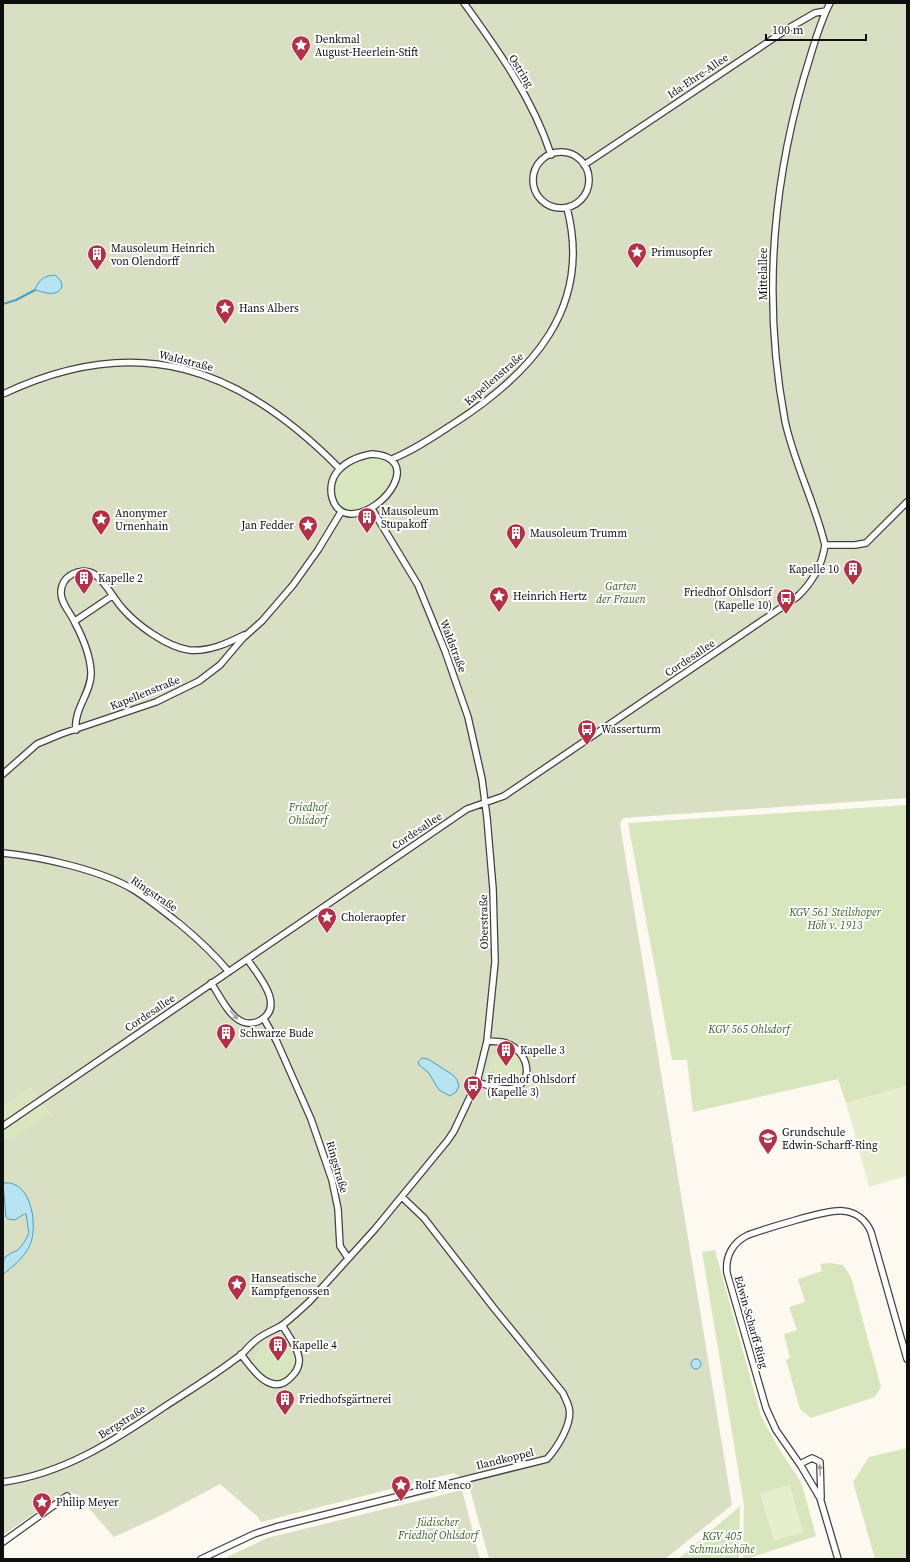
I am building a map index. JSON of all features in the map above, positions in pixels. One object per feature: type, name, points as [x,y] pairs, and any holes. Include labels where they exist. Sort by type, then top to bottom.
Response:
[{"type":"street","name":"Ostring","points":[[464,3],[496,49],[532,108],[543,132],[551,155]]},
{"type":"street","name":"Mittelallee","points":[[825,545],[786,422],[775,350],[772,297],[772,245],[782,173],[796,105],[826,11],[830,3]]},
{"type":"street","name":"Ida-Ehre-Allee","points":[[584,165],[789,28],[815,13],[826,11]]},
{"type":"street","points":[[560,153],[569,154],[578,158],[584,165],[588,172],[588,188],[580,201],[567,208],[559,208],[543,202],[534,186],[534,177],[542,160],[551,155],[560,153]]},
{"type":"street","name":"Kapellenstraße","points":[[392,459],[416,448],[474,411],[512,379],[540,350],[559,317],[569,287],[573,257],[567,208]]},
{"type":"street","name":"Waldstraße","points":[[3,394],[38,379],[92,365],[132,362],[156,363],[179,368],[212,377],[245,392],[289,421],[340,469]]},
{"type":"street","points":[[366,455],[381,455],[392,459],[397,470],[392,488],[383,500],[372,509],[358,513],[348,514],[341,512],[335,505],[331,496],[333,480],[340,469],[351,461],[366,455]]},
{"type":"street","points":[[825,545],[855,545],[866,543],[907,502]]},
{"type":"street","name":"Waldstraße","points":[[372,509],[410,570],[435,625],[468,717],[485,802]]},
{"type":"street","name":"Kapellenstraße","points":[[3,774],[37,744],[156,702],[199,681],[220,665],[262,621],[307,567],[332,529],[341,512]]},
{"type":"street","name":"Cordesallee","points":[[3,1126],[467,809],[504,796],[797,597],[809,586],[816,575],[821,564],[825,545]]},
{"type":"street","name":"Kapellenstraße","points":[[76,730],[75,723],[84,702],[91,674],[89,656],[74,621],[63,602],[61,592],[63,584],[71,575],[81,571],[92,573],[102,582],[124,610],[142,626],[175,645],[189,650],[209,649],[233,641],[250,632]]},
{"type":"street","points":[[74,621],[112,596]]},
{"type":"street","name":"Oberstraße","points":[[375,1229],[454,1131],[477,1082],[487,1041],[495,962],[493,889],[485,802]]},
{"type":"street","name":"Ringstraße","points":[[3,853],[27,855],[74,867],[134,890],[200,941],[218,958],[228,972]]},
{"type":"street","points":[[211,983],[239,1020],[247,1023],[256,1023],[264,1019],[269,1013],[271,997],[247,959]]},
{"type":"street","name":"Ringstraße","points":[[264,1019],[277,1042],[311,1117],[332,1180],[338,1209],[340,1246],[348,1258]]},
{"type":"street","points":[[477,1082],[494,1087],[509,1089],[517,1086],[524,1078],[526,1071],[526,1062],[515,1048],[505,1042],[487,1041]]},
{"type":"street","name":"Ilandkoppel","points":[[201,1559],[263,1531],[548,1458],[558,1448],[570,1416],[570,1408],[563,1393],[492,1307],[424,1218],[402,1197]]},
{"type":"street","name":"Edwin-Scharff-Ring","points":[[838,1559],[821,1500],[800,1464],[772,1423],[758,1384],[727,1273],[728,1258],[736,1243],[751,1234],[830,1212],[844,1211],[858,1216],[866,1223],[871,1232],[907,1359]]},
{"type":"street","name":"Bergstraße","points":[[3,1482],[23,1480],[49,1472],[94,1451],[137,1425],[241,1354],[255,1341],[282,1325],[309,1302],[375,1229]]},
{"type":"street","points":[[241,1354],[256,1375],[263,1379],[273,1384],[282,1384],[289,1380],[296,1372],[299,1365],[299,1358],[294,1345],[282,1325]]},
{"type":"street","name":"Edwin-Scharff-Ring","points":[[800,1464],[812,1458],[820,1462],[821,1500]]},
{"type":"street","points":[[3,1542],[67,1496]]},
{"type":"green space","name":"Friedhof Ohlsdorf","points":[[3,3],[907,3],[907,798],[623,818],[620,824],[732,1505],[665,1559],[489,1559],[468,1482],[454,1473],[261,1522],[257,1516],[220,1484],[164,1514],[114,1537],[77,1495],[67,1491],[3,1535],[3,1133],[5,1136],[12,1139],[49,1113],[43,1105],[3,1132],[3,1120],[37,1097],[31,1088],[3,1107]],"holes":[[[368,458],[377,458],[384,461],[389,470],[390,479],[388,487],[382,495],[374,501],[365,506],[346,511],[338,503],[335,495],[335,487],[338,480],[351,466]],[[505,1048],[515,1052],[519,1055],[523,1064],[520,1079],[507,1085],[498,1084],[489,1074],[493,1058]],[[276,1340],[283,1342],[291,1351],[295,1361],[294,1369],[281,1379],[272,1379],[264,1375],[258,1368],[255,1356],[262,1348]]]},
{"type":"green space","points":[[368,458],[377,458],[384,461],[389,470],[390,479],[388,487],[382,495],[374,501],[365,506],[346,511],[338,503],[335,495],[335,487],[338,480],[351,466]]},
{"type":"green space","points":[[907,805],[907,1086],[846,1103],[838,1079],[693,1112],[687,1060],[672,1060],[628,823]]},
{"type":"green space","points":[[505,1048],[518,1054],[524,1066],[520,1079],[507,1085],[498,1084],[489,1074],[495,1055]]},
{"type":"green space","points":[[907,1086],[907,1176],[869,1187],[846,1103]]},
{"type":"green space","points":[[31,1088],[37,1097],[3,1120],[3,1107]]},
{"type":"green space","points":[[43,1105],[49,1114],[12,1139],[5,1136],[3,1132]]},
{"type":"green space","points":[[715,1250],[761,1416],[778,1447],[802,1484],[816,1536],[747,1559],[743,1559],[744,1505],[702,1252]]},
{"type":"green space","points":[[830,1263],[843,1265],[851,1277],[881,1387],[875,1397],[811,1418],[800,1409],[786,1360],[790,1358],[784,1334],[797,1330],[789,1307],[805,1302],[798,1279],[822,1271],[820,1264]]},
{"type":"green space","points":[[276,1340],[287,1345],[295,1361],[294,1369],[281,1379],[272,1379],[264,1375],[258,1368],[255,1356],[262,1348]]},
{"type":"green space","points":[[907,1448],[907,1559],[875,1559],[853,1482],[869,1457]]},
{"type":"green space","points":[[790,1485],[803,1532],[774,1541],[760,1493]]},
{"type":"green space","name":"Jüdischer Friedhof Ohlsdorf","points":[[462,1490],[480,1559],[223,1559],[267,1538]]},
{"type":"green space","name":"KGV 405 Schmuckshöhe","points":[[740,1506],[739,1559],[678,1559]]},
{"type":"water","points":[[55,275],[61,281],[62,287],[57,292],[46,293],[35,290],[38,283],[42,279]]},
{"type":"water","points":[[422,1058],[428,1059],[453,1075],[459,1086],[456,1092],[450,1096],[439,1090],[428,1072],[419,1065],[418,1062]]},
{"type":"water","points":[[3,1183],[13,1184],[21,1189],[27,1196],[31,1206],[33,1228],[32,1239],[27,1251],[18,1262],[3,1274],[4,1258],[18,1250],[29,1233],[26,1214],[15,1220],[8,1219],[6,1217]]},
{"type":"water","points":[[694,1359],[698,1359],[700,1360],[700,1368],[694,1369],[691,1366],[691,1362]]},
{"type":"waterway","points":[[3,304],[16,300],[35,290]]},
{"type":"place","name":"Denkmal August-Heerlein-Stift","points":[[301,62]]},
{"type":"place","name":"Primusopfer","points":[[637,269]]},
{"type":"place","name":"Mausoleum Heinrich von Olendorff","points":[[97,271]]},
{"type":"place","name":"Hans Albers","points":[[225,325]]},
{"type":"place","name":"Mausoleum Stupakoff","points":[[367,534]]},
{"type":"place","name":"Anonymer Urnenhain","points":[[101,536]]},
{"type":"place","name":"Jan Fedder","points":[[308,542]]},
{"type":"place","name":"Mausoleum Trumm","points":[[516,550]]},
{"type":"place","name":"Kapelle 10","points":[[853,586]]},
{"type":"place","name":"Kapelle 2","points":[[84,595]]},
{"type":"place","name":"Heinrich Hertz","points":[[499,613]]},
{"type":"place","name":"Friedhof Ohlsdorf (Kapelle 10)","points":[[786,615]]},
{"type":"place","name":"Wasserturm","points":[[587,746]]},
{"type":"place","name":"Choleraopfer","points":[[327,934]]},
{"type":"place","name":"Schwarze Bude","points":[[226,1050]]},
{"type":"place","name":"Kapelle 3","points":[[506,1067]]},
{"type":"place","name":"Friedhof Ohlsdorf (Kapelle 3)","points":[[473,1102]]},
{"type":"place","name":"Grundschule Edwin-Scharff-Ring","points":[[768,1155]]},
{"type":"place","name":"Hanseatische Kampfgenossen","points":[[237,1301]]},
{"type":"place","name":"Kapelle 4","points":[[278,1362]]},
{"type":"place","name":"Friedhofsgärtnerei","points":[[285,1416]]},
{"type":"place","name":"Rolf Menco","points":[[401,1502]]},
{"type":"place","name":"Philip Meyer","points":[[42,1519]]},
{"type":"park label","name":"Garten der Frauen","points":[[621,592]]},
{"type":"park label","name":"KGV 561 Steilshoper Höh v. 1913","points":[[835,918]]},
{"type":"park label","name":"KGV 565 Ohlsdorf","points":[[749,1029]]}]
